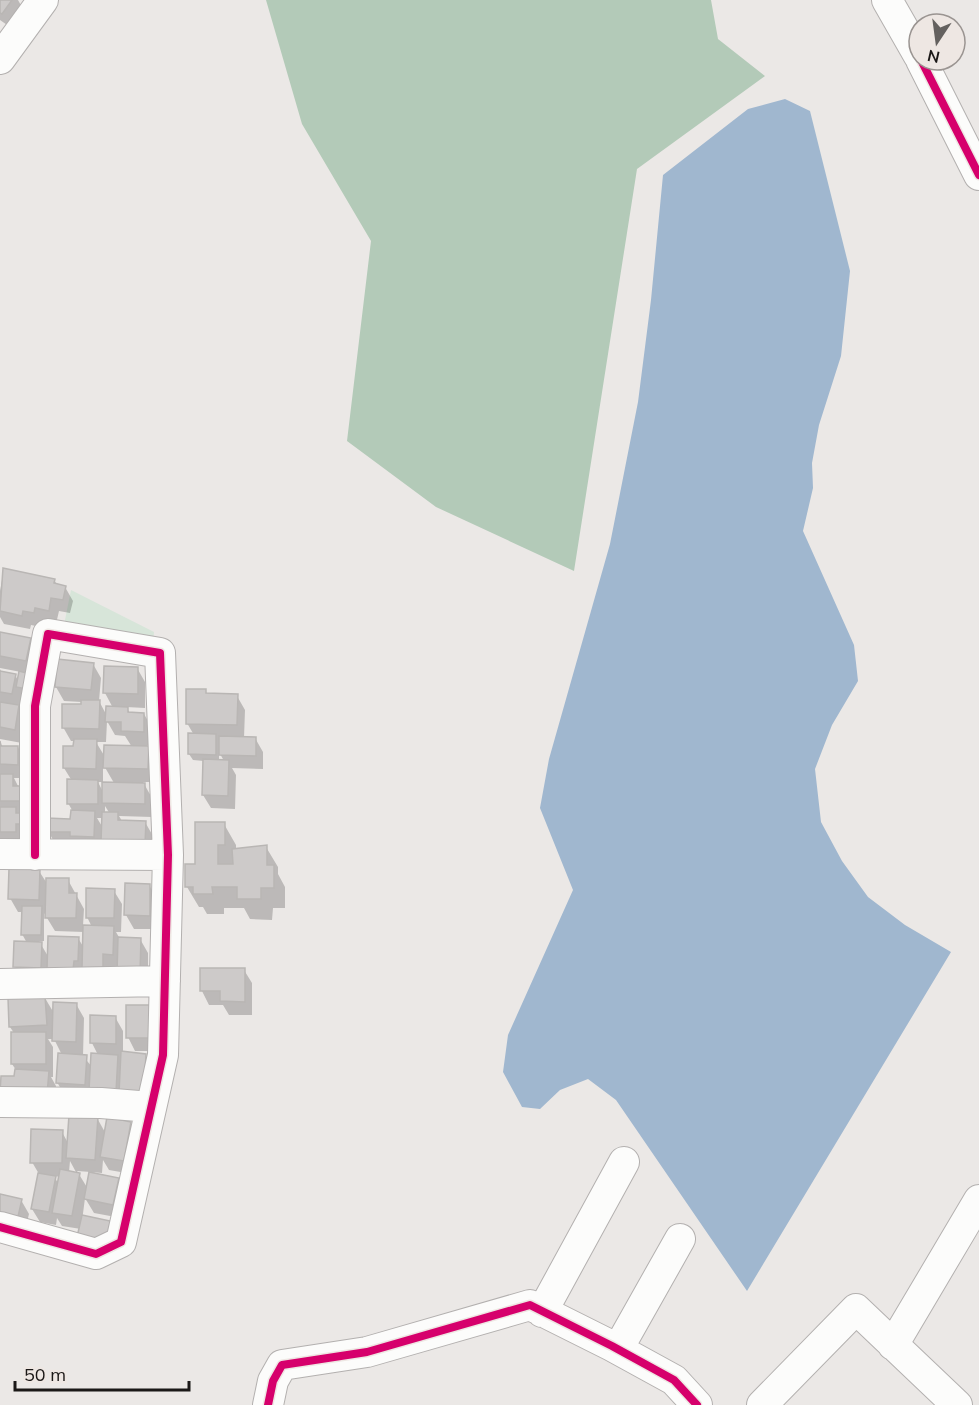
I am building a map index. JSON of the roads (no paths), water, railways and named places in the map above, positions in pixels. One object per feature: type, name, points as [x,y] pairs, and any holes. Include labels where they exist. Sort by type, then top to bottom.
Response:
[{"type":"street","points":[[0,59],[43,0]]},
{"type":"street","points":[[887,0],[907,35]]},
{"type":"street","points":[[927,72],[979,176]]},
{"type":"street","points":[[0,1227],[96,1254],[121,1242],[163,1056],[168,855],[160,653],[48,634],[35,706],[35,855]]},
{"type":"street","points":[[0,854],[168,855]]},
{"type":"street","points":[[0,984],[165,981]]},
{"type":"street","points":[[0,1102],[101,1103],[151,1107]]},
{"type":"street","points":[[542,1312],[624,1162]]},
{"type":"street","points":[[893,1345],[979,1200]]},
{"type":"street","points":[[618,1349],[680,1239]]},
{"type":"street","points":[[268,1405],[273,1381],[282,1365],[367,1352],[530,1305],[674,1380],[697,1405]]},
{"type":"street","points":[[762,1405],[856,1309],[957,1405]]},
{"type":"water","points":[[785,99],[810,111],[850,271],[841,356],[819,425],[812,463],[813,488],[803,531],[854,645],[858,681],[832,725],[815,769],[821,822],[842,861],[868,897],[905,925],[951,952],[747,1291],[616,1100],[588,1079],[560,1090],[540,1109],[522,1107],[503,1072],[508,1035],[573,890],[540,808],[549,759],[610,544],[638,402],[663,175],[748,109]]}]
